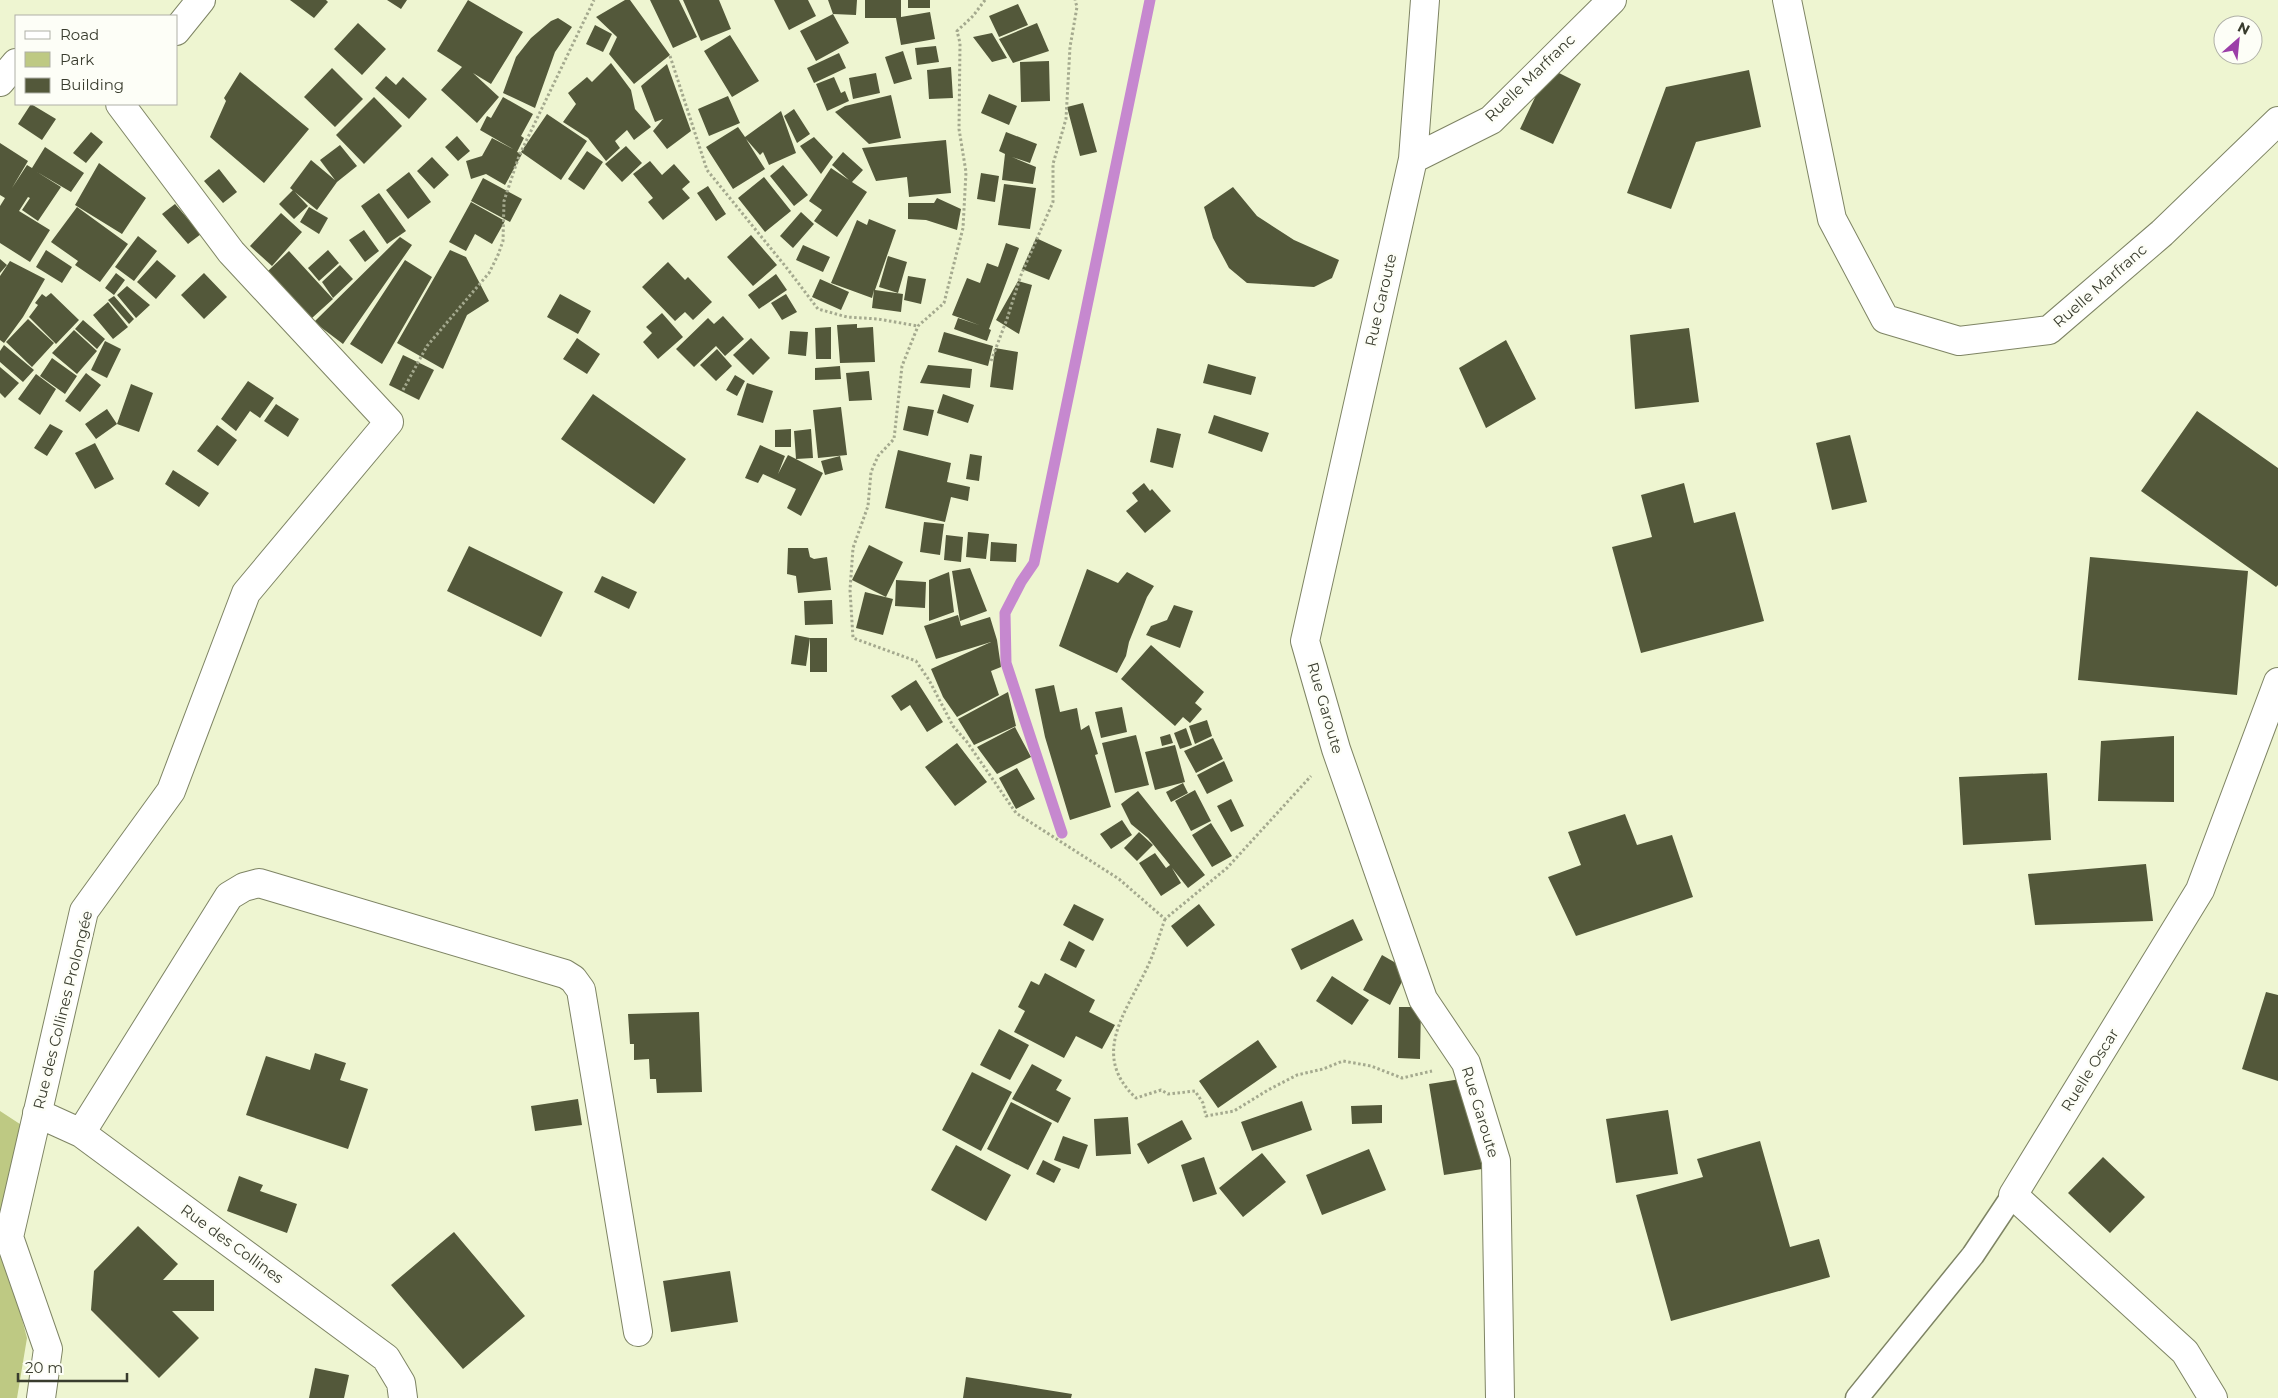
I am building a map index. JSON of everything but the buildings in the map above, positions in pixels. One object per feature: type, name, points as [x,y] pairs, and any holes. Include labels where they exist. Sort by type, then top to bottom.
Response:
[{"type":"street","points":[[178,29],[202,0]]},
{"type":"street","name":"Rue Garoute","points":[[1425,0],[1414,159],[1306,641],[1336,749],[1423,999],[1466,1063],[1496,1161],[1500,1398]]},
{"type":"street","name":"Ruelle Marfranc","points":[[1414,159],[1491,120],[1612,0]]},
{"type":"street","name":"Ruelle Marfranc","points":[[1787,0],[1832,219],[1885,319],[1959,342],[2049,330],[2162,233],[2278,121]]},
{"type":"street","points":[[0,82],[15,64]]},
{"type":"street","points":[[121,105],[231,252],[389,422]]},
{"type":"street","name":"Rue des Collines Prolongée","points":[[41,1398],[48,1349],[4,1237],[37,1113],[84,911],[171,791],[246,593],[389,422]]},
{"type":"street","name":"Ruelle Oscar","points":[[2013,1195],[2200,890],[2278,682]]},
{"type":"street","points":[[81,1133],[229,896],[244,887],[259,883],[565,974],[573,979],[580,990],[638,1332]]},
{"type":"street","name":"Rue des Collines","points":[[37,1113],[81,1133],[386,1358],[401,1383],[403,1398]]},
{"type":"street","points":[[2013,1195],[2185,1352],[2213,1398]]},
{"type":"lane","points":[[1857,1398],[1973,1254],[2013,1195]]},
{"type":"path","points":[[389,422],[409,375],[427,346],[489,273],[498,255],[503,241],[504,201],[519,156],[594,0]]},
{"type":"path","points":[[985,0],[956,31],[960,43],[959,129],[966,172],[963,228],[944,303],[918,326],[902,366],[894,439],[878,456],[871,472],[868,506],[853,548],[850,590],[853,638],[916,661],[929,680],[953,726],[967,742],[1016,813],[1119,879],[1165,920]]},
{"type":"path","points":[[991,362],[1021,275],[1053,202],[1053,164],[1066,119],[1070,47],[1077,7],[1075,0]]},
{"type":"path","points":[[670,56],[706,170],[818,308],[847,317],[878,319],[918,326]]},
{"type":"path","points":[[1336,749],[1227,868],[1165,920],[1147,968],[1124,1013],[1113,1042],[1114,1068],[1123,1086],[1136,1098],[1161,1090],[1168,1094],[1195,1091],[1203,1103],[1206,1116],[1234,1111],[1297,1075],[1323,1069],[1343,1061],[1371,1066],[1402,1078],[1466,1063]]},
{"type":"green space","points":[[0,1111],[26,1128],[0,1212]]},
{"type":"green space","points":[[0,1237],[27,1338],[17,1398],[0,1398]]},
{"type":"waterway","points":[[1062,833],[1006,663],[1005,613],[1021,582],[1034,563],[1150,0]]}]
